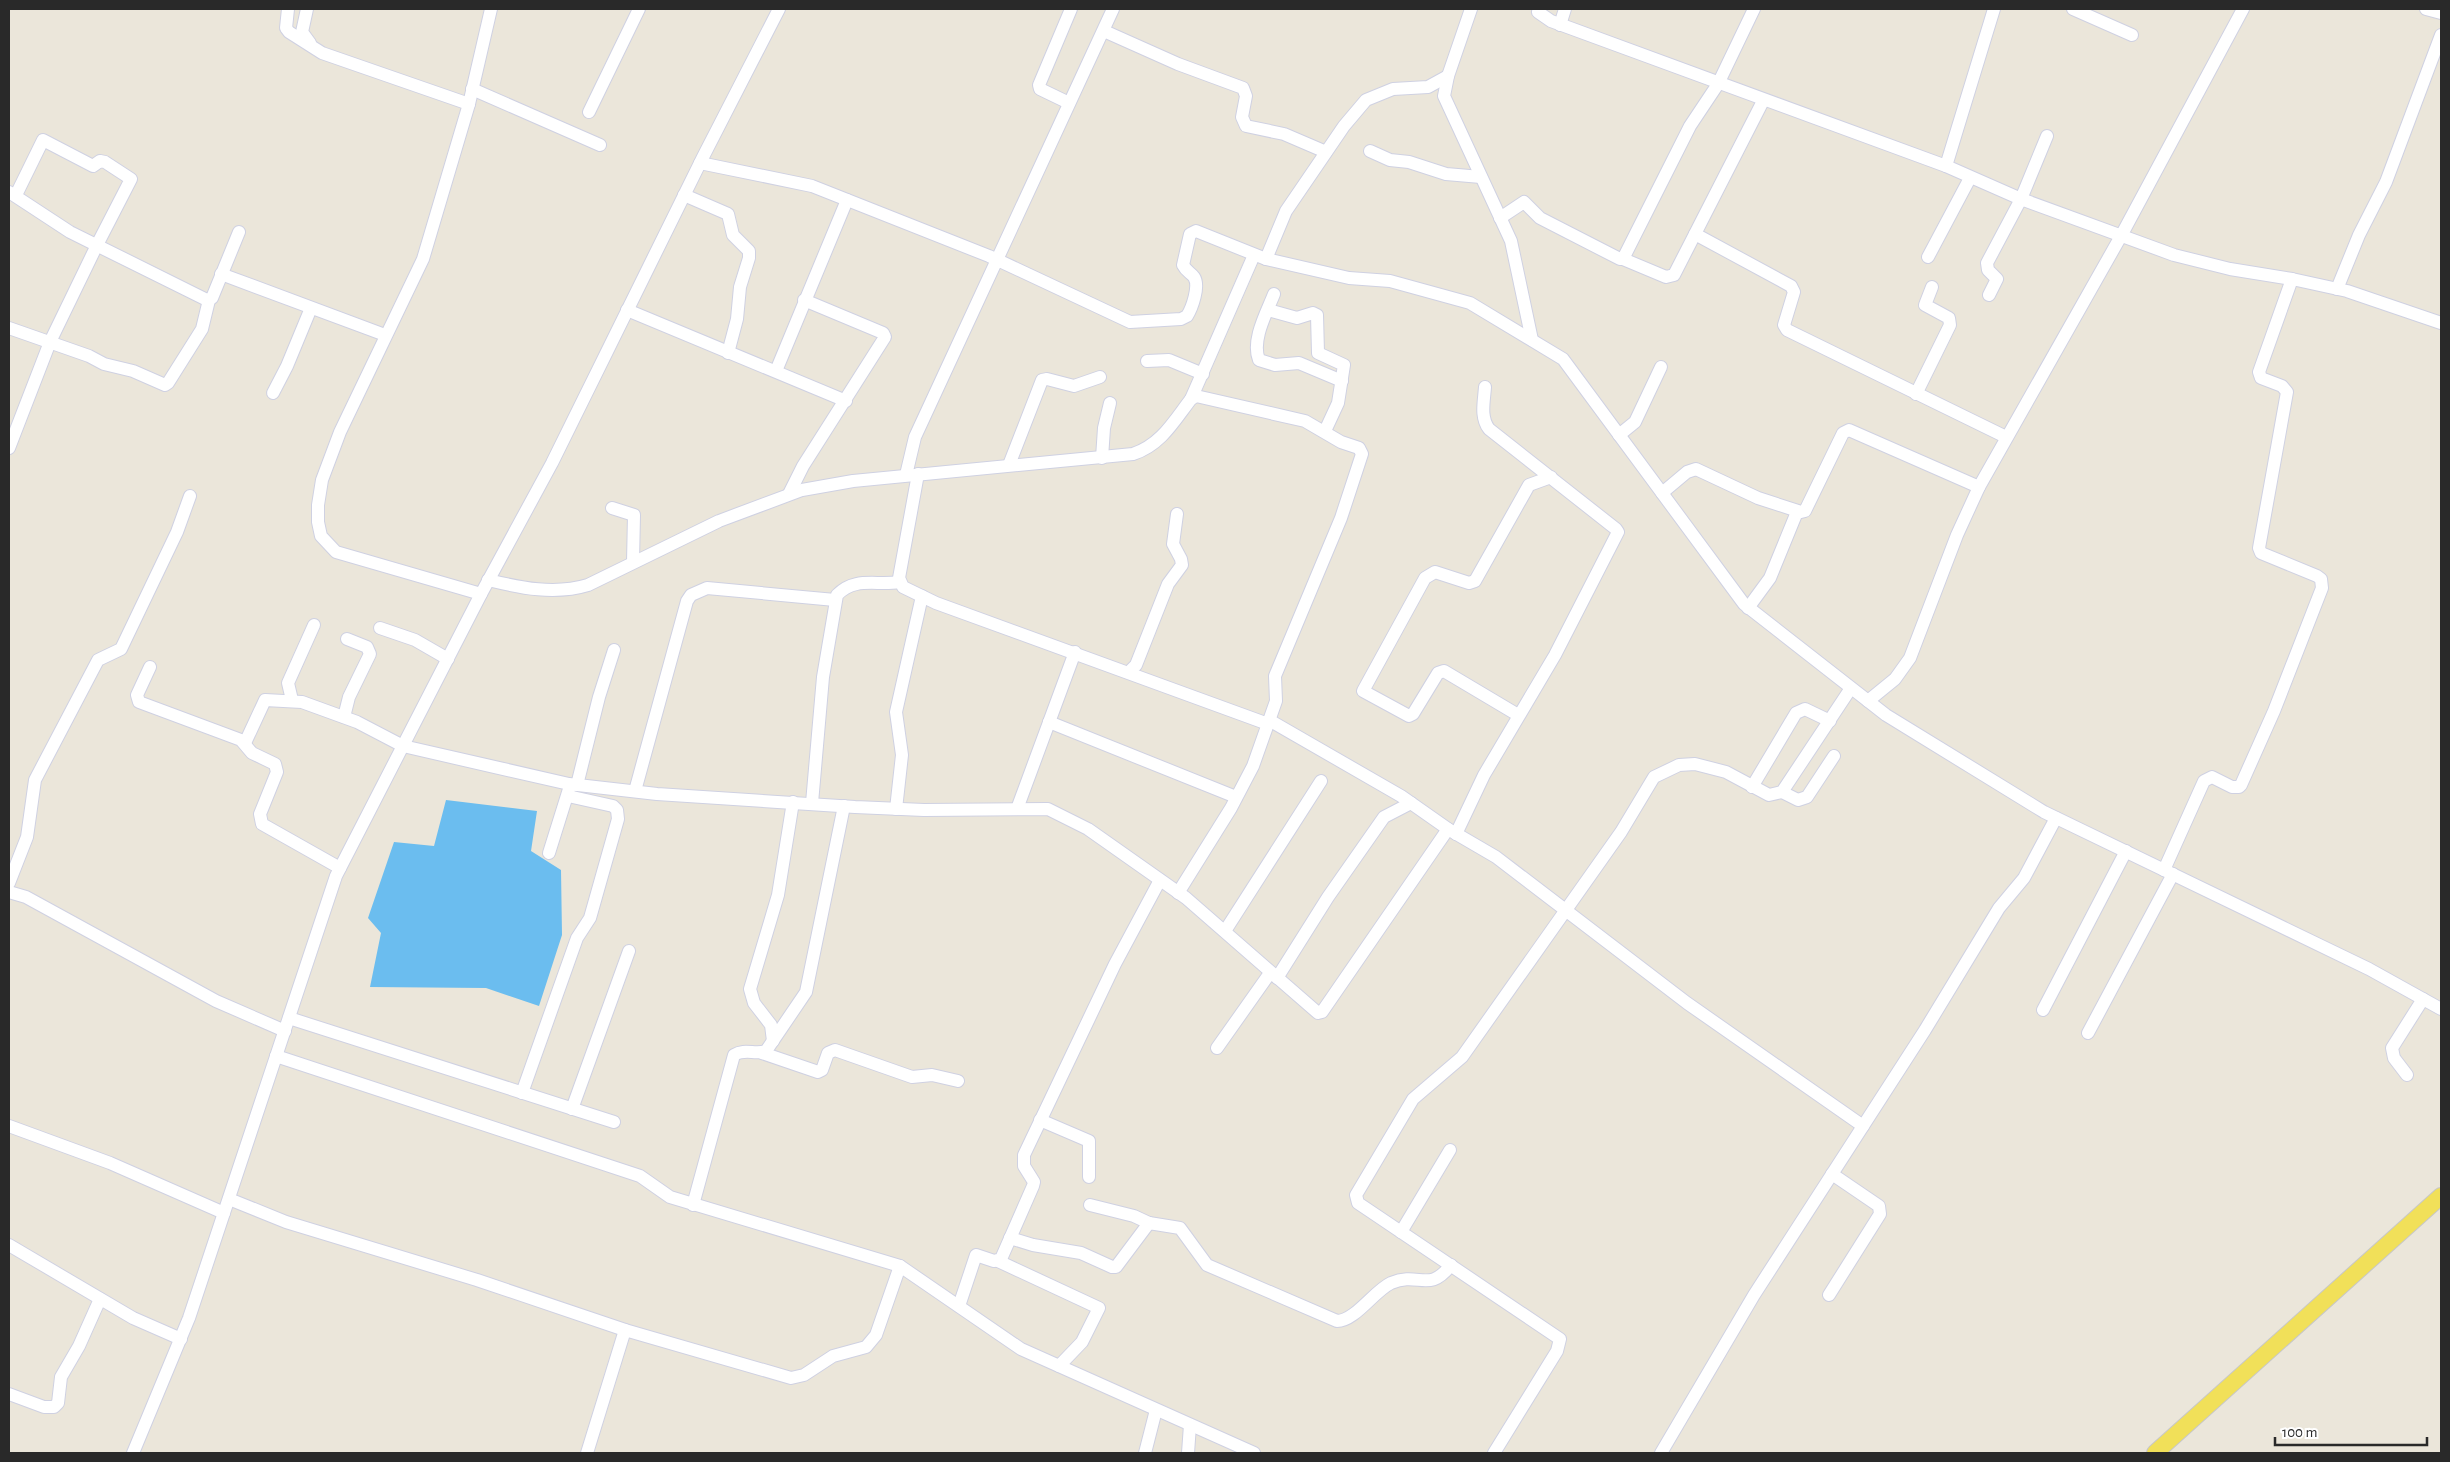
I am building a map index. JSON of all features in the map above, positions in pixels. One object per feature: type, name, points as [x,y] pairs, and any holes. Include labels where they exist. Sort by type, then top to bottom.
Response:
[{"type":"main road","points":[[2155,1453],[2441,1196]]},
{"type":"street","points":[[288,9],[286,28],[289,32],[322,53],[469,104]]},
{"type":"street","points":[[307,9],[302,32],[313,47]]},
{"type":"street","points":[[481,594],[336,552],[321,536],[318,505],[322,480],[340,432],[422,259],[469,104],[491,9]]},
{"type":"street","points":[[589,112],[639,9]]},
{"type":"street","points":[[133,1453],[181,1339],[340,868],[488,580],[552,463],[700,163],[780,9]]},
{"type":"street","points":[[1069,103],[1040,89],[1039,85],[1071,9]]},
{"type":"street","points":[[1113,9],[916,437],[899,582],[903,587],[922,596],[1269,722],[1411,803],[1452,831],[1501,860],[1687,1003],[1864,1126]]},
{"type":"street","points":[[1471,9],[1444,90],[1446,102],[1511,241],[1532,340]]},
{"type":"street","points":[[1539,9],[1538,12],[1560,25],[1946,166],[2021,199],[2174,255],[2230,270],[2292,279],[2337,289],[2441,323]]},
{"type":"street","points":[[1560,25],[1565,9]]},
{"type":"street","points":[[1623,259],[1690,126],[1718,84],[1754,9]]},
{"type":"street","points":[[1946,166],[1994,9]]},
{"type":"street","points":[[2073,9],[2132,35]]},
{"type":"street","points":[[1868,701],[1895,679],[1910,658],[1957,535],[1979,487],[2122,236],[2243,9]]},
{"type":"street","points":[[2426,9],[2441,13]]},
{"type":"street","points":[[1104,31],[1173,62],[1243,88],[1246,96],[1242,117],[1246,126],[1284,134],[1326,152]]},
{"type":"street","points":[[2337,289],[2358,235],[2386,182],[2441,36]]},
{"type":"street","points":[[488,580],[529,589],[568,590],[588,585],[719,521],[789,494],[853,481],[1008,465],[1102,458],[1133,454],[1146,450],[1158,441],[1191,399],[1260,257],[1286,211],[1344,126],[1370,97],[1393,89],[1428,87],[1448,76]]},
{"type":"street","points":[[472,90],[600,145]]},
{"type":"street","points":[[1500,218],[1524,202],[1540,218],[1620,259],[1666,278],[1670,277],[1677,270],[1763,100]]},
{"type":"street","points":[[1989,295],[1997,279],[1988,270],[1987,263],[2021,199],[2048,136]]},
{"type":"street","points":[[9,448],[50,342],[97,244],[131,181],[130,177],[102,161],[93,166],[43,140],[11,194],[70,232],[97,244],[210,300]]},
{"type":"street","points":[[1370,151],[1390,160],[1409,162],[1446,174],[1481,177]]},
{"type":"street","points":[[700,163],[812,186],[997,260],[1134,324],[1187,316],[1191,310],[1196,284],[1193,276],[1183,266],[1192,231],[1260,257],[1349,278],[1390,281],[1470,303],[1564,359],[1748,608],[1868,701],[1903,725],[2056,818],[2369,969],[2441,1009]]},
{"type":"street","points":[[1928,258],[1970,178]]},
{"type":"street","points":[[684,195],[728,214],[732,235],[750,254],[740,282],[737,319],[728,353]]},
{"type":"street","points":[[776,371],[847,200]]},
{"type":"street","points":[[9,328],[165,385],[168,384],[199,334],[210,300],[239,232]]},
{"type":"street","points":[[1694,234],[1791,286],[1794,292],[1784,325],[1787,330],[2006,437]]},
{"type":"street","points":[[221,274],[385,335]]},
{"type":"street","points":[[2088,1033],[2168,872],[2204,780],[2212,777],[2232,787],[2239,787],[2242,784],[2274,711],[2322,588],[2321,579],[2317,576],[2261,553],[2259,548],[2287,397],[2285,388],[2262,378],[2260,372],[2292,279]]},
{"type":"street","points":[[1916,394],[1950,325],[1950,318],[1926,305],[1932,287]]},
{"type":"street","points":[[1274,294],[1258,342],[1259,360],[1275,365],[1299,363],[1342,381]]},
{"type":"street","points":[[789,494],[803,466],[885,337],[883,333],[804,300]]},
{"type":"street","points":[[272,393],[287,366],[311,308]]},
{"type":"street","points":[[627,310],[846,400]]},
{"type":"street","points":[[1268,310],[1297,318],[1313,313],[1317,315],[1316,351],[1321,356],[1344,365],[1338,403],[1325,431]]},
{"type":"street","points":[[1147,361],[1169,360],[1203,374]]},
{"type":"street","points":[[1619,435],[1635,422],[1661,368]]},
{"type":"street","points":[[1008,465],[1042,380],[1047,379],[1074,386],[1100,377]]},
{"type":"street","points":[[571,789],[896,809],[1017,809],[1040,807],[1057,812],[1088,829],[1178,893],[1224,931],[1312,1010],[1318,1013],[1322,1012],[1452,831],[1518,714],[1555,655],[1618,532],[1489,429],[1485,423],[1483,413],[1485,387]]},
{"type":"street","points":[[1178,893],[1236,798],[1253,766],[1276,701],[1275,676],[1341,518],[1362,454],[1359,448],[1341,442],[1305,421],[1200,396],[1191,399]]},
{"type":"street","points":[[1102,458],[1104,428],[1110,403]]},
{"type":"street","points":[[1662,492],[1687,472],[1696,469],[1758,498],[1798,512],[1805,511],[1844,434],[1849,430],[1979,487]]},
{"type":"street","points":[[1518,714],[1444,671],[1438,673],[1413,714],[1409,716],[1363,691],[1425,578],[1435,572],[1469,583],[1474,581],[1529,485],[1551,477]]},
{"type":"street","points":[[9,883],[27,837],[35,780],[98,660],[121,649],[177,532],[190,496]]},
{"type":"street","points":[[612,508],[634,515],[633,562]]},
{"type":"street","points":[[1748,608],[1770,578],[1798,512]]},
{"type":"street","points":[[1129,672],[1136,666],[1168,584],[1182,565],[1181,559],[1172,544],[1177,514]]},
{"type":"street","points":[[812,803],[823,678],[835,600],[842,590],[859,582],[899,582]]},
{"type":"street","points":[[635,792],[686,602],[691,595],[707,588],[835,600]]},
{"type":"street","points":[[896,809],[902,755],[896,712],[922,596]]},
{"type":"street","points":[[292,700],[288,683],[314,625]]},
{"type":"street","points":[[380,628],[415,640],[448,659]]},
{"type":"street","points":[[344,717],[348,697],[370,654],[367,647],[346,639]]},
{"type":"street","points":[[549,853],[614,650]]},
{"type":"street","points":[[1017,809],[1075,652]]},
{"type":"street","points":[[150,667],[137,695],[139,702],[245,743],[252,752],[275,764],[277,768],[260,814],[262,824],[340,868]]},
{"type":"street","points":[[1782,792],[1851,688]]},
{"type":"street","points":[[245,743],[264,700],[292,700],[344,717],[403,746],[571,789],[612,806],[617,810],[618,819],[590,918],[577,938],[522,1093]]},
{"type":"street","points":[[1752,787],[1796,713],[1805,709],[1830,721]]},
{"type":"street","points":[[1049,722],[1236,798]]},
{"type":"street","points":[[1494,1453],[1557,1351],[1560,1339],[1358,1203],[1356,1195],[1413,1099],[1462,1057],[1621,832],[1654,777],[1679,766],[1695,764],[1726,772],[1770,795],[1782,792],[1798,800],[1807,797],[1834,756]]},
{"type":"street","points":[[1224,931],[1321,781]]},
{"type":"street","points":[[772,1041],[771,1025],[754,1003],[750,989],[778,896],[793,802]]},
{"type":"street","points":[[1217,1048],[1273,975],[1384,817],[1411,803]]},
{"type":"street","points":[[762,1053],[806,992],[844,806]]},
{"type":"street","points":[[1661,1453],[1754,1295],[1960,975],[1999,908],[2024,878],[2056,818]]},
{"type":"street","points":[[2043,1010],[2126,851]]},
{"type":"street","points":[[998,1262],[1033,1186],[1034,1182],[1023,1161],[1040,1120],[1114,964],[1160,880]]},
{"type":"street","points":[[9,892],[26,897],[222,1004],[285,1031]]},
{"type":"street","points":[[572,1109],[629,952]]},
{"type":"street","points":[[2407,1075],[2394,1058],[2392,1048],[2423,999]]},
{"type":"street","points":[[289,1018],[614,1122]]},
{"type":"street","points":[[693,1204],[731,1062],[734,1055],[740,1051],[762,1053],[818,1072],[822,1070],[828,1053],[834,1050],[912,1077],[932,1075],[958,1081]]},
{"type":"street","points":[[276,1056],[640,1176],[670,1197],[900,1266],[1021,1349],[1254,1453]]},
{"type":"street","points":[[1040,1120],[1089,1141],[1088,1178]]},
{"type":"street","points":[[9,1127],[110,1163],[224,1213]]},
{"type":"street","points":[[1401,1232],[1450,1150]]},
{"type":"street","points":[[1829,1295],[1880,1214],[1879,1206],[1832,1174]]},
{"type":"street","points":[[229,1199],[286,1222],[477,1280],[625,1330],[791,1378],[798,1378],[828,1358],[859,1350],[872,1342],[900,1266]]},
{"type":"street","points":[[1090,1205],[1134,1216],[1149,1223],[1180,1228],[1207,1265],[1337,1321],[1348,1318],[1392,1283],[1414,1278],[1435,1280],[1441,1277],[1451,1265]]},
{"type":"street","points":[[1010,1238],[1033,1245],[1081,1253],[1116,1267],[1149,1223]]},
{"type":"street","points":[[9,1245],[133,1318],[181,1339]]},
{"type":"street","points":[[959,1306],[976,1256],[998,1262],[1099,1308],[1082,1342],[1059,1366]]},
{"type":"street","points":[[9,1394],[44,1407],[54,1407],[58,1403],[61,1377],[79,1346],[100,1298]]},
{"type":"street","points":[[587,1453],[625,1330]]},
{"type":"street","points":[[1146,1453],[1156,1410]]},
{"type":"street","points":[[1188,1453],[1190,1425]]},
{"type":"water","points":[[446,800],[537,811],[531,851],[561,870],[562,935],[539,1006],[486,988],[370,987],[381,933],[368,918],[394,842],[434,846]]}]
